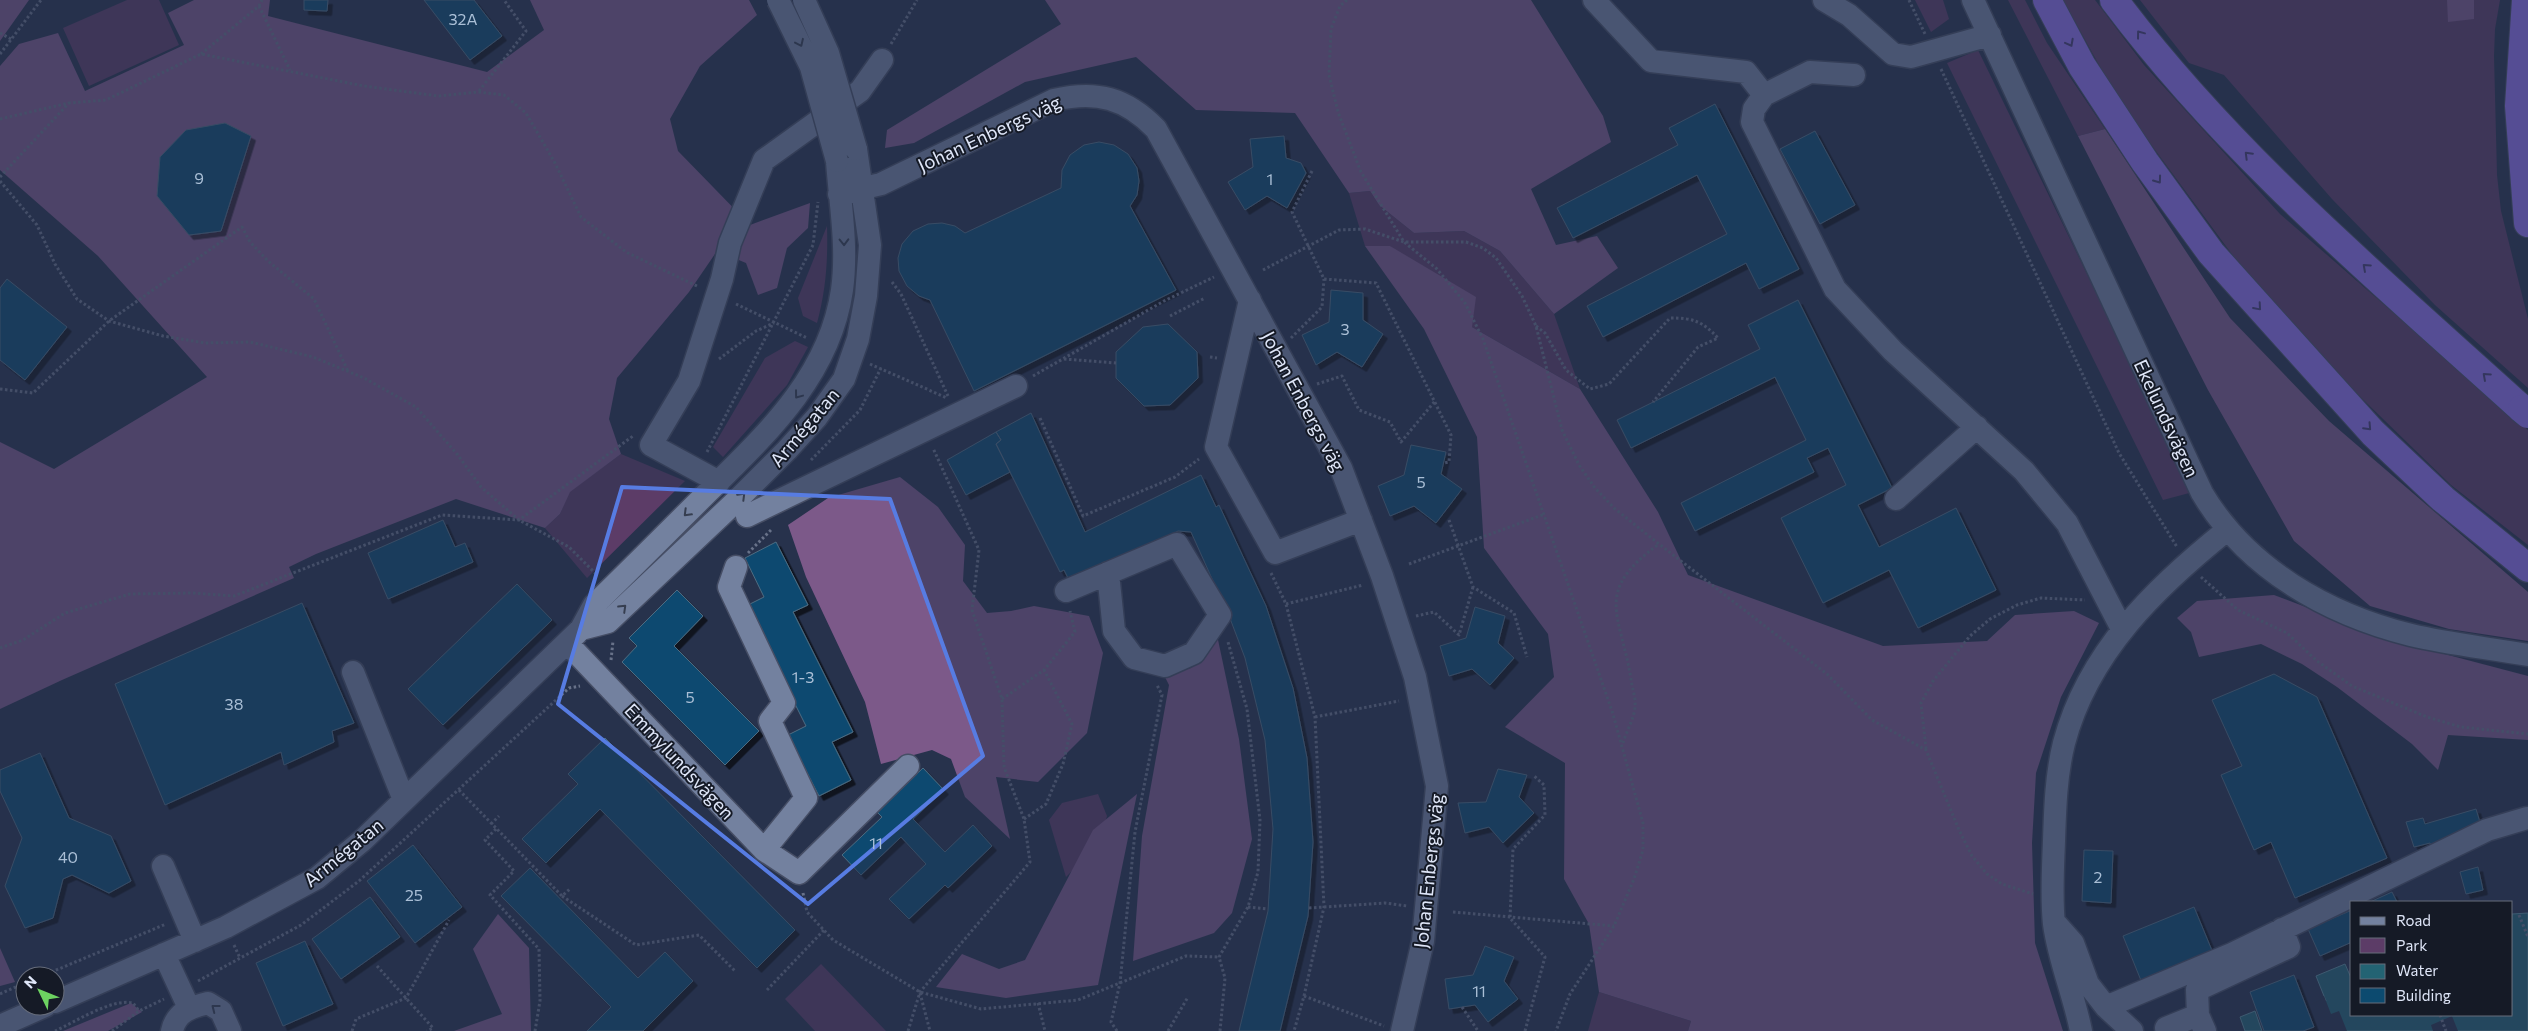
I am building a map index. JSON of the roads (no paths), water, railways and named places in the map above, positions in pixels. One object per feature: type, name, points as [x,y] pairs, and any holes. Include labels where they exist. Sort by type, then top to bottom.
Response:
[{"type":"highway","points":[[2047,0],[2087,74],[2145,162],[2211,253],[2373,433],[2443,499],[2528,568]]},
{"type":"highway","points":[[2114,0],[2150,48],[2213,119],[2294,201],[2525,411]]},
{"type":"highway","points":[[2526,0],[2519,106],[2528,222]]},
{"type":"street","name":"Armégatan","points":[[65,998],[226,927],[317,878],[363,840],[574,636],[594,605],[779,420],[812,376],[830,336],[842,290],[844,240],[829,196],[837,161],[811,67],[778,0]]},
{"type":"street","name":"Armégatan","points":[[574,636],[608,622],[734,504],[817,418],[844,379],[858,339],[866,296],[870,245],[856,149],[828,53],[804,0]]},
{"type":"street","points":[[1594,0],[1651,61],[1746,72],[1764,95]]},
{"type":"street","points":[[1824,0],[1849,15],[1893,54],[1911,57],[1990,35]]},
{"type":"street","name":"Ekelundsvägen","points":[[1973,0],[2202,493],[2227,530],[2262,564],[2304,592],[2351,615],[2411,635],[2528,654]]},
{"type":"street","points":[[719,482],[651,444],[689,381],[717,294],[730,243],[764,160],[860,91],[882,60]]},
{"type":"street","points":[[1854,75],[1810,72],[1764,95],[1754,109],[1752,122],[1835,289],[1893,351],[2024,470],[2068,523],[2122,629]]},
{"type":"street","name":"Johan Enbergs väg","points":[[829,196],[881,184],[1054,100],[1085,96],[1104,98],[1127,104],[1156,129],[1341,468],[1397,620],[1419,698],[1437,786],[1423,941],[1394,1029]]},
{"type":"street","points":[[1250,300],[1208,446],[1276,553],[1361,520]]},
{"type":"street","points":[[747,516],[1016,386]]},
{"type":"street","points":[[1896,499],[1977,427]]},
{"type":"street","points":[[2081,1031],[2054,923],[2055,799],[2064,743],[2079,703],[2097,667],[2122,629],[2187,562],[2227,530]]},
{"type":"street","points":[[1066,591],[1108,573],[1177,544],[1220,615],[1194,653],[1165,666],[1134,658],[1114,631],[1108,573]]},
{"type":"street","points":[[736,567],[729,587],[784,703],[770,721],[806,798],[764,850]]},
{"type":"street","name":"Emmylundsvägen","points":[[574,636],[597,674],[764,850],[799,873],[908,766]]},
{"type":"street","points":[[353,672],[404,800]]},
{"type":"street","points":[[2106,1007],[2232,954],[2487,830],[2527,818]]},
{"type":"street","points":[[164,866],[195,941]]},
{"type":"street","points":[[2054,923],[2074,943],[2088,984],[2106,1007],[2132,1031]]},
{"type":"street","points":[[2167,1031],[2166,1028],[2201,1023],[2197,990],[2289,947],[2282,929]]},
{"type":"street","points":[[164,954],[186,999]]},
{"type":"street","points":[[172,1031],[174,1020],[186,999]]},
{"type":"street","points":[[186,999],[208,1003],[221,1011],[230,1031]]},
{"type":"street","points":[[0,1026],[22,1016]]},
{"type":"water","points":[[2528,913],[2528,1031],[2319,1031],[2311,1007],[2326,1001],[2316,976],[2345,964],[2350,975],[2350,1016],[2513,1016],[2513,914]]},
{"type":"water","points":[[2255,1011],[2262,1031],[2245,1031],[2240,1017]]}]
